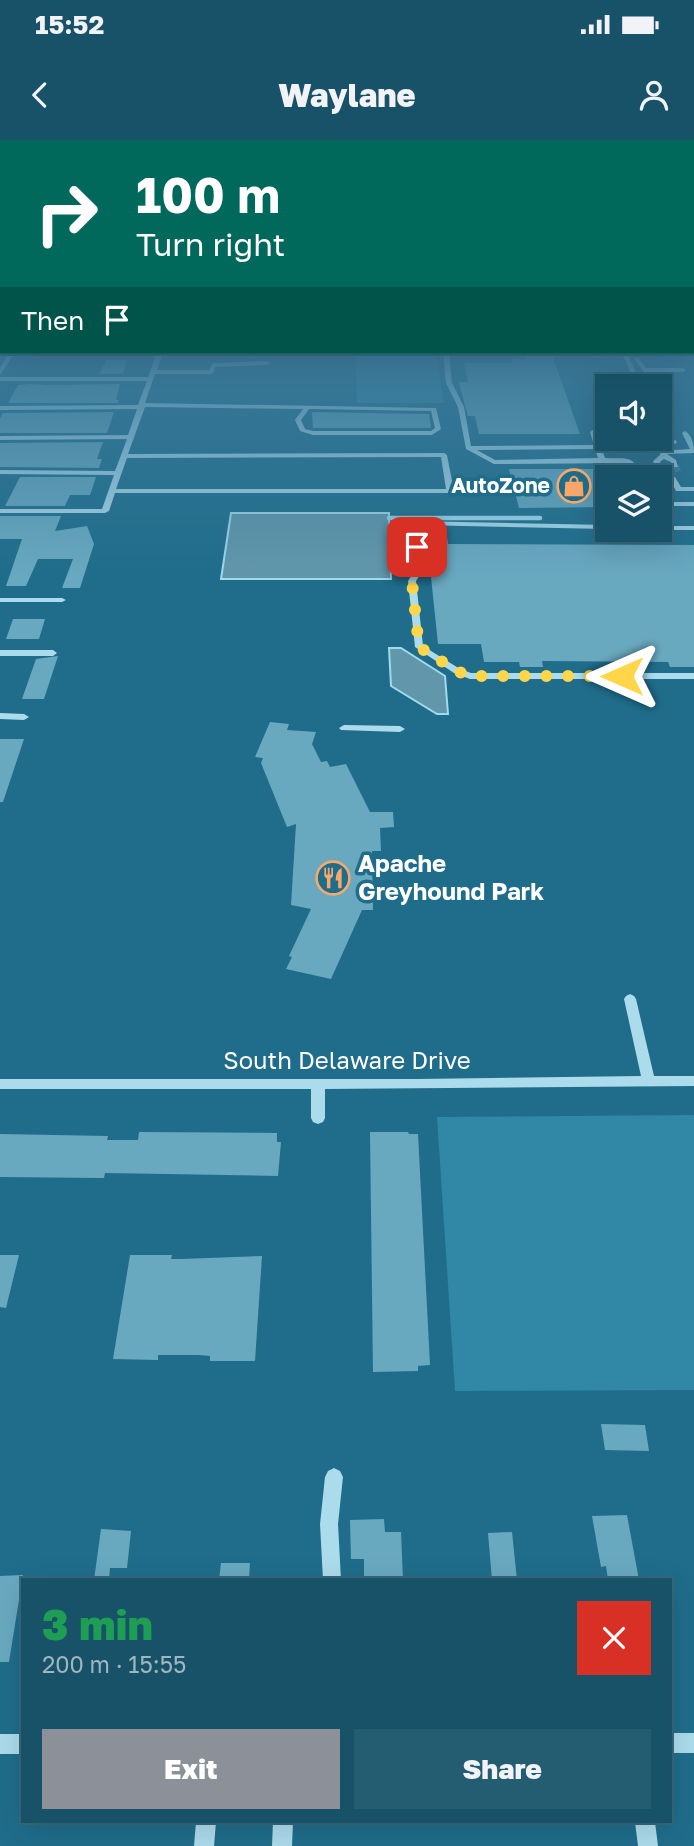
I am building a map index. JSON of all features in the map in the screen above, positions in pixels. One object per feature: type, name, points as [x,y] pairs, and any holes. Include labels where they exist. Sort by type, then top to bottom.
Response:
[{"type":"street","points":[[0,511],[105,511],[137,420]]},
{"type":"street","points":[[298,420],[302,430],[313,433],[432,433],[438,429],[436,420]]},
{"type":"street","points":[[463,420],[468,448]]},
{"type":"street","points":[[593,432],[595,440]]},
{"type":"street","points":[[675,483],[662,477],[656,461],[664,456],[663,452],[694,451],[685,433]]},
{"type":"street","points":[[0,438],[131,437]]},
{"type":"street","points":[[468,448],[595,447]]},
{"type":"street","points":[[468,448],[494,462],[624,460],[634,465]]},
{"type":"street","points":[[599,451],[602,460]]},
{"type":"street","points":[[112,491],[450,491],[444,455],[124,456]]},
{"type":"street","points":[[664,456],[674,469],[675,483],[679,489],[694,489]]},
{"type":"street","points":[[0,472],[118,472]]},
{"type":"street","points":[[672,504],[694,504]]},
{"type":"street","points":[[595,527],[415,523],[419,570],[412,582],[419,647],[470,676],[694,676]]},
{"type":"street","points":[[0,600],[62,600]]},
{"type":"street","points":[[0,653],[53,653]]},
{"type":"street","points":[[0,716],[24,717]]},
{"type":"street","points":[[344,728],[400,729]]},
{"type":"street","points":[[630,999],[649,1081]]},
{"type":"street","name":"South Delaware Drive","points":[[0,1084],[694,1081]]},
{"type":"street","points":[[318,1084],[318,1118]]},
{"type":"street","points":[[332,1578],[330,1524],[334,1477]]},
{"type":"street","points":[[672,1743],[694,1742]]},
{"type":"street","points":[[0,1744],[21,1744]]},
{"type":"street","points":[[204,1846],[205,1823]]},
{"type":"street","points":[[282,1846],[283,1823]]},
{"type":"street","points":[[645,1823],[648,1846]]},
{"type":"lane","points":[[672,528],[694,528]]},
{"type":"shaded area","points":[[231,513],[389,513],[391,579],[221,579]]},
{"type":"shaded area","points":[[389,648],[401,648],[445,676],[448,714],[437,714],[391,686]]},
{"type":"shaded area","points":[[694,1115],[694,1390],[455,1391],[437,1117]]},
{"type":"building","points":[[0,420],[111,420],[107,433],[0,433]]},
{"type":"building","points":[[312,420],[430,420],[431,428],[313,428]]},
{"type":"building","points":[[476,420],[575,420],[580,434],[479,434]]},
{"type":"building","points":[[103,442],[97,459],[102,459],[99,468],[0,467],[0,443]]},
{"type":"building","points":[[509,469],[595,469],[595,507],[519,508]]},
{"type":"building","points":[[20,477],[96,477],[90,495],[70,495],[65,506],[5,506]]},
{"type":"building","points":[[0,516],[61,516],[55,531],[87,526],[94,544],[80,588],[62,588],[73,559],[38,559],[26,586],[6,586],[22,539],[0,539]]},
{"type":"building","points":[[426,529],[446,529],[448,544],[694,545],[694,667],[670,667],[668,662],[542,661],[543,667],[520,667],[519,662],[484,662],[481,644],[438,644]]},
{"type":"building","points":[[13,619],[45,619],[39,639],[6,639]]},
{"type":"building","points":[[58,656],[44,699],[22,699],[36,659]]},
{"type":"building","name":"Apache Greyhound Park","points":[[270,722],[289,724],[287,730],[316,732],[312,744],[321,762],[327,761],[330,767],[346,764],[370,812],[393,812],[394,827],[380,828],[381,851],[372,851],[373,910],[362,910],[331,979],[286,969],[292,957],[289,956],[311,909],[291,905],[296,824],[287,827],[261,763],[263,758],[255,757]]},
{"type":"building","points":[[0,739],[24,739],[3,802],[0,802]]},
{"type":"building","points":[[139,1132],[277,1133],[277,1142],[281,1142],[278,1176],[105,1173],[104,1178],[0,1177],[0,1134],[108,1136],[107,1140],[138,1140]]},
{"type":"building","points":[[370,1132],[418,1134],[430,1365],[418,1366],[418,1371],[373,1372]]},
{"type":"building","points":[[0,1255],[19,1255],[6,1308],[0,1307]]},
{"type":"building","points":[[130,1255],[172,1255],[171,1259],[262,1256],[255,1361],[210,1361],[210,1356],[199,1355],[158,1355],[158,1360],[113,1359]]},
{"type":"building","points":[[601,1424],[645,1425],[649,1451],[605,1450]]},
{"type":"building","points":[[627,1515],[639,1578],[608,1578],[606,1566],[601,1567],[592,1516]]},
{"type":"building","points":[[384,1519],[385,1532],[401,1532],[403,1578],[364,1578],[364,1559],[351,1559],[350,1520]]},
{"type":"building","points":[[101,1529],[131,1531],[127,1568],[110,1568],[109,1578],[94,1578]]},
{"type":"building","points":[[512,1532],[517,1578],[492,1578],[488,1533]]},
{"type":"building","points":[[221,1563],[250,1563],[249,1578],[219,1578]]},
{"type":"building","points":[[23,1575],[9,1662],[0,1662],[0,1576]]},
{"type":"waterway","points":[[389,518],[540,518]]},
{"type":"tunnel","points":[[676,466],[679,473]]},
{"type":"place","name":"AutoZone","points":[[574,486]]},
{"type":"place","name":"Apache Greyhound Park","points":[[333,878]]},
{"type":"route","points":[[417,547],[419,570],[412,582],[419,647],[457,671],[470,676],[622,676]]}]
